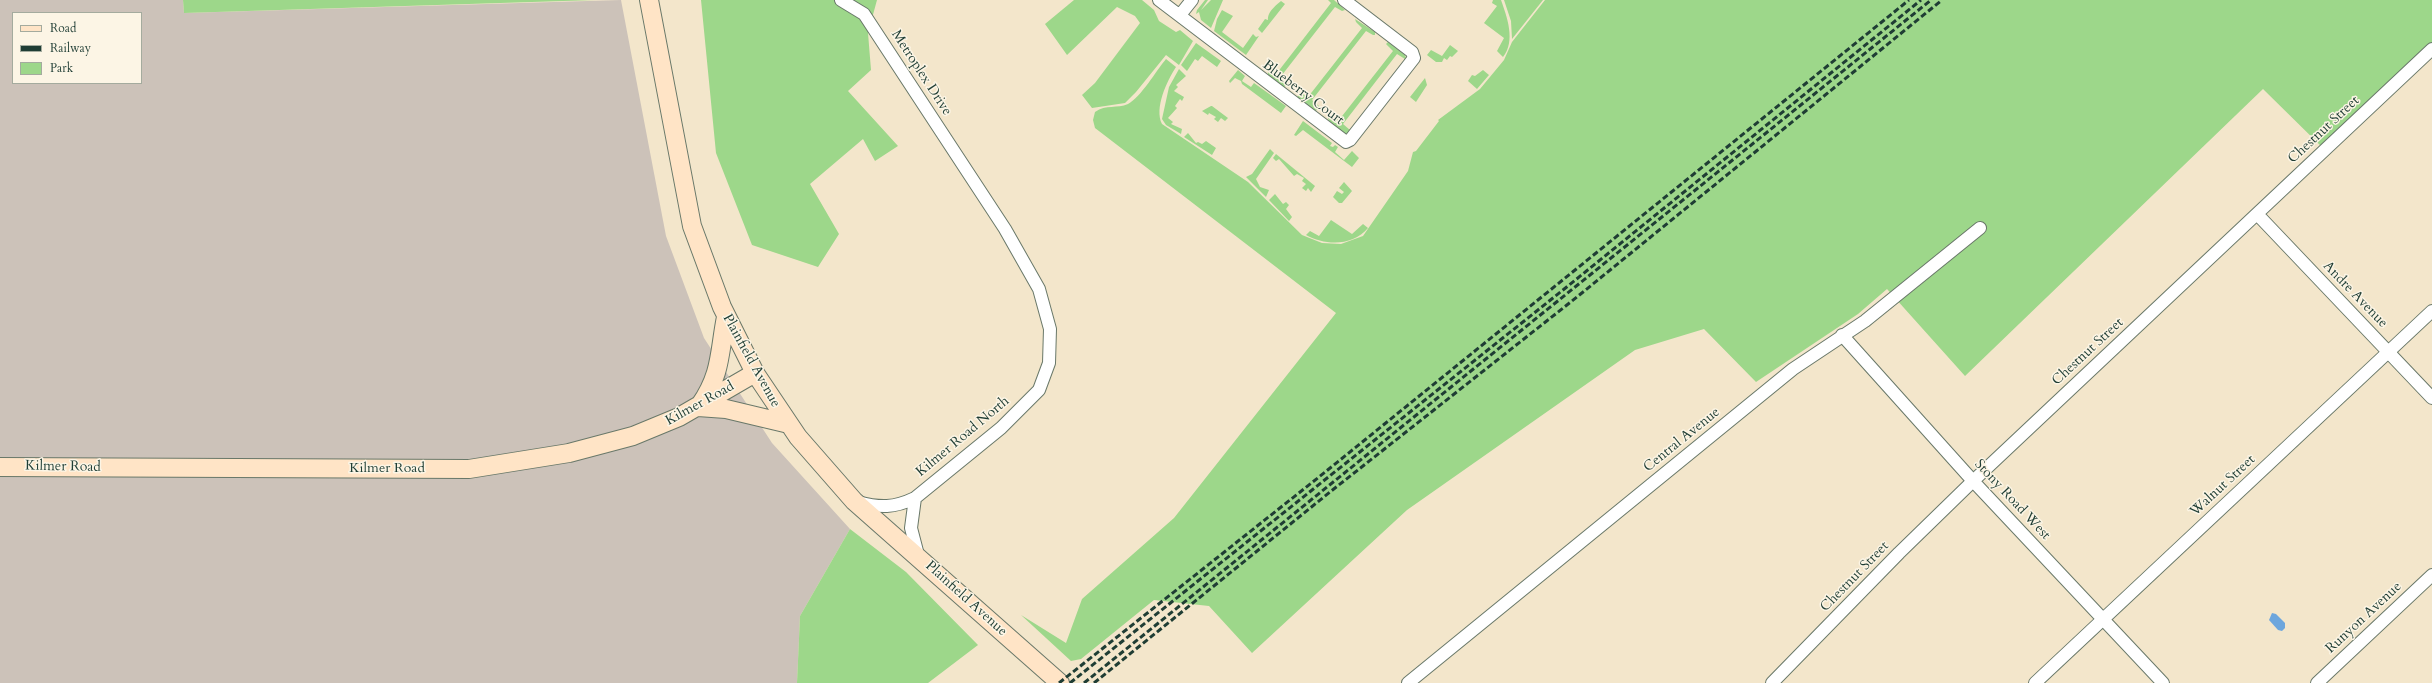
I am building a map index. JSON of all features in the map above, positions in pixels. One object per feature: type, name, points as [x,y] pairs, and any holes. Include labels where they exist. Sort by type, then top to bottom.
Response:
[{"type":"street","name":"Plainfield Avenue","points":[[650,0],[692,226],[706,268],[726,317],[755,373],[788,424],[854,501],[918,555],[940,579],[1060,683]]},
{"type":"street","name":"Metroplex Drive","points":[[841,0],[864,14],[967,172]]},
{"type":"street","points":[[1159,0],[1180,15],[1192,0]]},
{"type":"street","name":"Blueberry Court","points":[[1180,15],[1346,142],[1350,140],[1414,58],[1412,52],[1344,0]]},
{"type":"street","name":"Chestnut Street","points":[[1772,683],[1899,553],[1973,481],[2432,49]]},
{"type":"street","name":"Kilmer Road North","points":[[854,501],[888,507],[901,505],[915,498],[1001,428],[1039,390],[1049,363],[1050,329],[1039,289],[1005,229],[967,172]]},
{"type":"street","name":"Andre Avenue","points":[[2257,214],[2432,398]]},
{"type":"street","name":"Central Avenue","points":[[1408,683],[1793,369],[1865,320],[1980,228]]},
{"type":"street","name":"Walnut Street","points":[[2035,683],[2432,311]]},
{"type":"street","points":[[698,407],[711,388],[718,369],[726,317]]},
{"type":"street","name":"Stony Road West","points":[[1842,336],[1973,481],[2104,618],[2163,683]]},
{"type":"street","name":"Kilmer Road","points":[[0,467],[469,469],[530,461],[605,445],[658,427],[698,407],[755,373]]},
{"type":"street","points":[[698,407],[726,409],[788,424]]},
{"type":"street","points":[[915,498],[911,528],[918,555]]},
{"type":"street","name":"Runyon Avenue","points":[[2317,683],[2432,575]]},
{"type":"shaded area","points":[[0,0],[183,0],[184,13],[621,0],[666,236],[704,338],[772,443],[850,529],[800,616],[797,683],[0,683]]},
{"type":"green space","points":[[183,0],[595,0],[184,13]]},
{"type":"green space","points":[[701,0],[877,0],[868,33],[871,70],[848,91],[898,146],[875,161],[863,139],[810,184],[839,234],[818,267],[752,245],[716,153]]},
{"type":"green space","points":[[1074,0],[1142,0],[1154,10],[1159,21],[1176,32],[1180,30],[1193,41],[1179,65],[1166,55],[1136,92],[1125,103],[1092,108],[1082,95],[1095,83],[1140,23],[1135,16],[1117,7],[1067,55],[1045,24]]},
{"type":"green space","points":[[1205,0],[1208,0],[1201,10],[1211,0],[1223,0],[1211,28],[1201,20],[1199,12],[1196,14],[1197,10]]},
{"type":"green space","points":[[1328,0],[1334,0],[1345,10],[1342,11],[1335,7],[1282,75],[1288,84],[1283,88],[1268,76],[1268,72],[1272,69],[1277,73],[1331,3]]},
{"type":"green space","points":[[1493,0],[1501,0],[1508,21],[1510,36],[1509,44],[1503,57],[1497,51],[1504,38],[1484,23],[1497,6],[1492,3]]},
{"type":"green space","points":[[1504,0],[1543,0],[1512,39],[1511,21]]},
{"type":"green space","points":[[1545,0],[2432,0],[2432,47],[2329,154],[2263,89],[1965,376],[1887,289],[1858,314],[1756,382],[1704,329],[1635,350],[1407,510],[1252,653],[1209,606],[1154,600],[1081,659],[1071,661],[1021,615],[1066,643],[1082,599],[1174,518],[1336,313],[1095,128],[1093,120],[1095,112],[1103,108],[1124,105],[1133,101],[1166,59],[1176,67],[1166,87],[1161,103],[1160,118],[1162,124],[1248,182],[1302,235],[1322,243],[1341,244],[1363,236],[1408,171],[1413,152],[1416,151],[1439,121],[1438,120],[1480,89],[1504,60],[1512,42]]},
{"type":"green space","points":[[1281,1],[1285,4],[1262,33],[1258,29],[1265,19],[1268,20],[1271,11]]},
{"type":"green space","points":[[1222,10],[1233,16],[1222,32],[1243,48],[1253,34],[1256,37],[1259,36],[1246,55],[1214,31],[1217,19]]},
{"type":"green space","points":[[1355,19],[1375,32],[1375,35],[1366,31],[1312,100],[1319,106],[1319,109],[1315,111],[1297,97],[1301,93],[1308,97],[1362,28]]},
{"type":"green space","points":[[1388,42],[1405,55],[1406,58],[1405,59],[1397,54],[1343,124],[1350,130],[1347,134],[1344,134],[1329,121],[1328,118],[1333,116],[1339,120],[1393,51],[1386,44]]},
{"type":"green space","points":[[1196,43],[1221,61],[1217,67],[1202,56],[1198,61],[1195,59],[1187,71],[1181,65]]},
{"type":"green space","points":[[1450,45],[1458,51],[1447,60],[1444,58],[1442,62],[1436,62],[1427,55],[1431,50],[1442,56]]},
{"type":"green space","points":[[1179,69],[1186,76],[1176,85],[1178,87],[1174,91],[1184,97],[1182,101],[1180,99],[1175,106],[1177,108],[1168,118],[1173,122],[1171,124],[1182,129],[1181,134],[1166,125],[1162,119],[1169,87]]},
{"type":"green space","points":[[1238,70],[1245,76],[1242,81],[1251,87],[1254,83],[1286,106],[1281,113],[1242,84],[1241,81],[1235,78],[1230,83],[1229,81]]},
{"type":"green space","points":[[1483,70],[1489,75],[1477,89],[1468,81],[1472,75],[1475,76]]},
{"type":"green space","points":[[1425,78],[1427,85],[1416,102],[1410,97]]},
{"type":"green space","points":[[1211,106],[1228,118],[1225,121],[1221,118],[1218,122],[1214,119],[1216,117],[1209,113],[1208,115],[1202,111]]},
{"type":"green space","points":[[1303,121],[1332,143],[1330,146],[1333,147],[1335,145],[1338,147],[1335,152],[1344,160],[1352,151],[1359,158],[1352,167],[1303,130],[1296,136],[1294,135]]},
{"type":"green space","points":[[1188,133],[1196,143],[1198,142],[1202,144],[1206,141],[1216,148],[1212,155],[1184,137]]},
{"type":"green space","points":[[1270,149],[1274,153],[1256,179],[1260,187],[1269,190],[1266,197],[1246,177],[1252,174]]},
{"type":"green space","points":[[1276,154],[1315,186],[1311,192],[1308,188],[1306,191],[1302,188],[1306,184],[1302,181],[1304,178],[1297,174],[1294,176],[1279,159],[1276,161],[1273,158]]},
{"type":"green space","points":[[1344,182],[1352,191],[1342,203],[1339,203],[1333,197],[1337,191],[1342,194],[1344,192],[1339,188]]},
{"type":"green space","points":[[1275,194],[1283,204],[1286,202],[1289,205],[1286,209],[1292,217],[1289,221],[1269,200]]},
{"type":"green space","points":[[1331,220],[1352,234],[1363,224],[1368,228],[1355,238],[1339,242],[1322,241],[1306,235],[1310,231],[1319,236]]},
{"type":"green space","points":[[850,529],[906,572],[978,645],[928,683],[797,683],[800,616]]},
{"type":"water","points":[[2272,613],[2276,614],[2285,623],[2285,628],[2282,631],[2278,630],[2269,620]]},
{"type":"railway","points":[[1059,683],[1319,477],[1909,0]]},
{"type":"railway","points":[[1070,683],[1563,290],[1921,0]]},
{"type":"railway","points":[[1084,683],[1931,0]]},
{"type":"railway","points":[[1094,683],[1330,492],[1572,301],[1942,0]]}]
